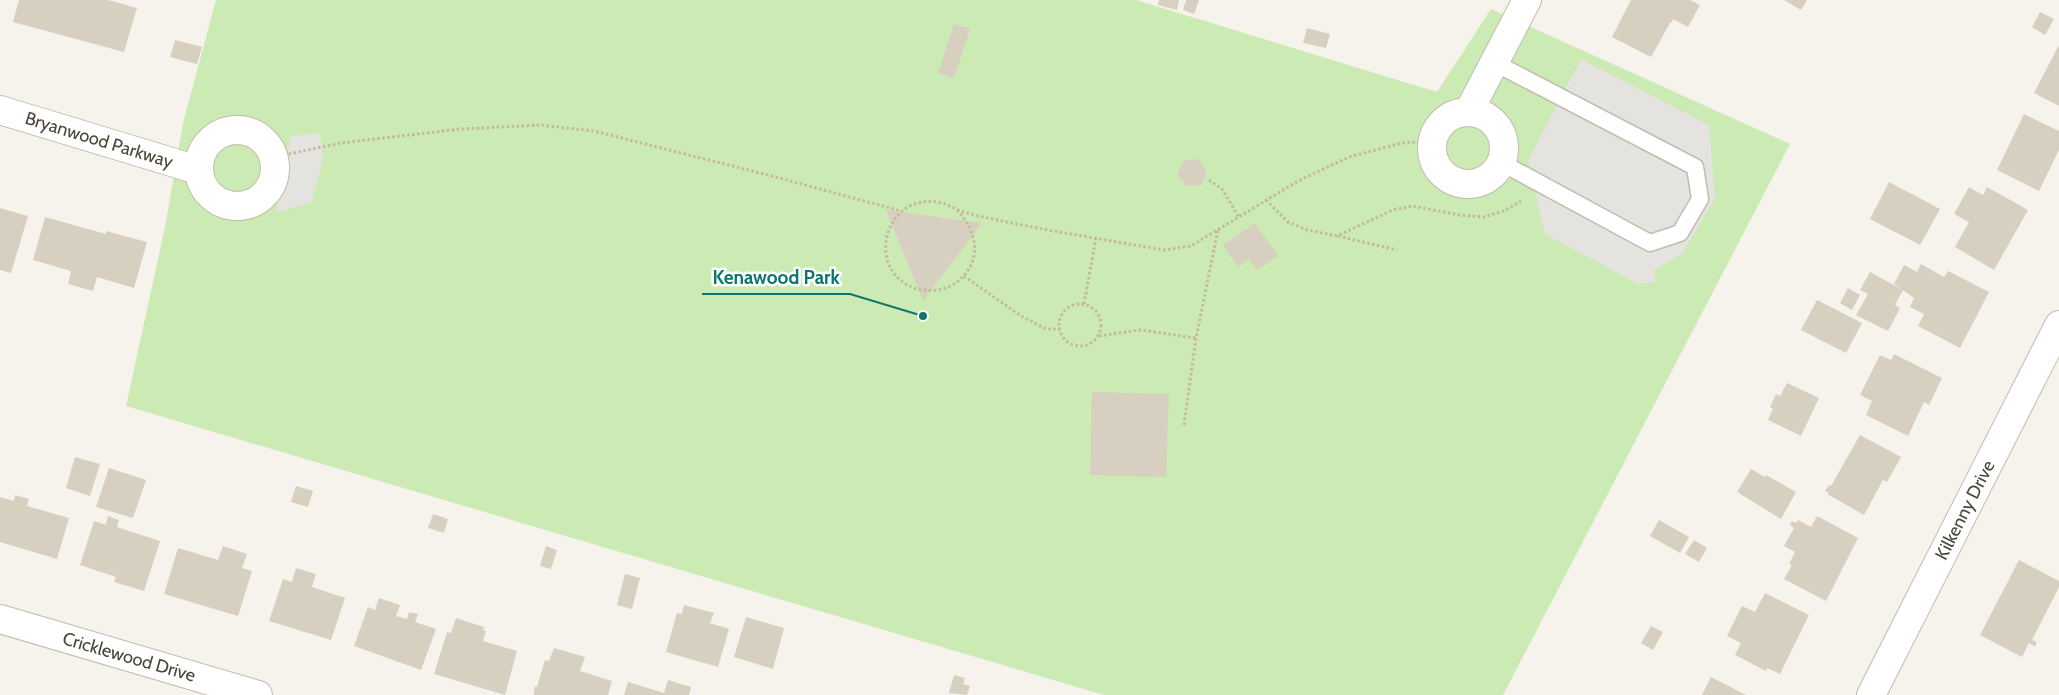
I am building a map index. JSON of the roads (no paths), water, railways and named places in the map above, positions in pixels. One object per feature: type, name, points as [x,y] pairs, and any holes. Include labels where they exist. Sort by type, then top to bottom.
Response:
[{"type":"street","points":[[1469,111],[1527,0]]},
{"type":"street","name":"Bryanwood Parkway","points":[[0,110],[198,170]]},
{"type":"street","points":[[1469,111],[1481,114],[1492,120],[1504,140],[1505,151],[1502,163],[1496,173],[1486,180],[1475,184],[1463,184],[1452,181],[1442,174],[1435,164],[1432,152],[1433,140],[1441,124],[1449,117],[1469,111]]},
{"type":"street","points":[[237,129],[249,131],[260,136],[269,145],[274,157],[276,170],[273,182],[266,193],[256,202],[243,206],[230,206],[218,202],[208,194],[201,182],[198,170],[199,158],[205,146],[213,137],[224,131],[237,129]]},
{"type":"street","name":"Kilkenny Drive","points":[[1871,695],[2059,325]]},
{"type":"street","name":"Cricklewood Drive","points":[[0,619],[258,695]]},
{"type":"lane","points":[[1495,63],[1694,167],[1700,199],[1680,233],[1650,243],[1502,163]]},
{"type":"place","name":"Kenawood Park","points":[[923,316]]}]
